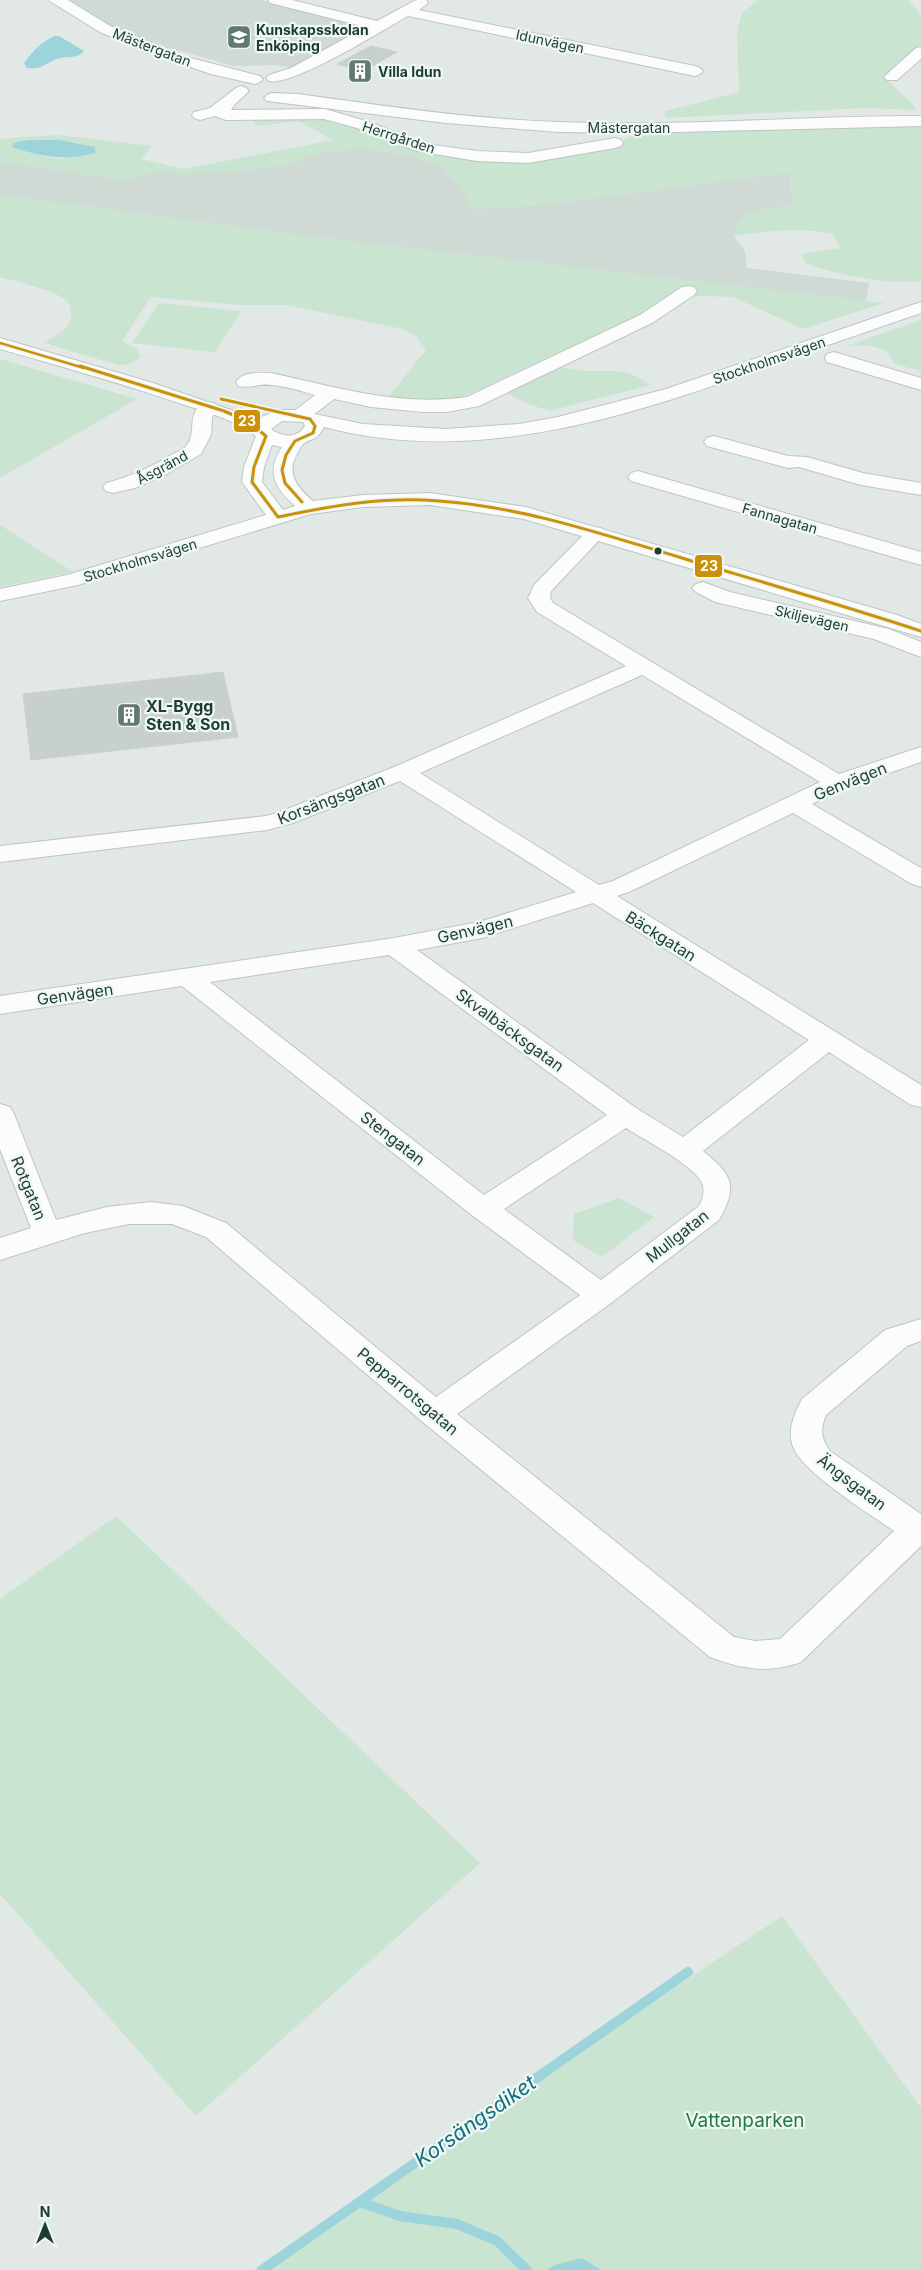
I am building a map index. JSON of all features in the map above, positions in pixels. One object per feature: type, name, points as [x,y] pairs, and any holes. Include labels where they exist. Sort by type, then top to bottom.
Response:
[{"type":"street","name":"Mästergatan","points":[[54,0],[138,45],[230,74],[255,79],[274,78],[293,82],[337,104]]},
{"type":"street","name":"Mästergatan","points":[[54,0],[55,3],[89,25],[132,46],[253,94],[469,122],[596,128],[921,121]]},
{"type":"street","points":[[276,0],[378,26]]},
{"type":"street","points":[[200,115],[216,111],[253,94],[287,94],[293,82],[378,26],[426,0]]},
{"type":"street","name":"Idunvägen","points":[[405,11],[695,71]]},
{"type":"street","points":[[892,77],[921,51]]},
{"type":"street","name":"Mästergatan","points":[[253,94],[244,83],[255,79]]},
{"type":"street","name":"Herrgården","points":[[226,105],[222,114],[226,115],[311,113],[338,116],[423,148],[477,156],[528,158],[615,143]]},
{"type":"street","points":[[245,382],[253,379],[271,379],[390,403],[422,407],[455,406],[472,402],[646,319],[688,291]]},
{"type":"street","name":"Stockholmsvägen","points":[[124,378],[252,405],[298,417],[377,432],[415,436],[456,436],[498,432],[616,410],[729,375],[921,307]]},
{"type":"street","points":[[0,343],[124,378]]},
{"type":"street","points":[[834,358],[921,384]]},
{"type":"street","name":"Stockholmsvägen","points":[[124,378],[236,416],[277,440],[332,437],[425,447],[465,448],[544,437],[583,427],[616,410]]},
{"type":"street","points":[[298,417],[331,392]]},
{"type":"street","name":"Åsgränd","points":[[113,487],[128,484],[158,471],[194,450],[201,435],[202,416],[209,408]]},
{"type":"street","points":[[278,517],[252,482],[254,466],[264,433],[264,423],[272,418],[298,417],[315,426],[313,432],[300,440],[284,461],[282,475],[291,490],[309,508]]},
{"type":"street","points":[[714,442],[788,462],[800,461],[860,479],[921,489]]},
{"type":"street","name":"Fannagatan","points":[[638,477],[921,560]]},
{"type":"street","name":"Stockholmsvägen","points":[[0,595],[79,579],[309,508],[363,501],[430,499],[526,513],[921,631]]},
{"type":"street","points":[[596,533],[541,589],[539,598],[545,607],[557,616],[838,783]]},
{"type":"street","name":"Skiljevägen","points":[[702,588],[723,597],[881,634],[921,650]]},
{"type":"street","name":"Korsängsgatan","points":[[0,854],[267,823],[306,811],[402,772],[642,666]]},
{"type":"street","name":"Genvägen","points":[[0,1006],[394,946],[482,930],[596,896],[631,882],[838,783],[921,754]]},
{"type":"street","name":"Bäckgatan","points":[[402,772],[596,896],[921,1098]]},
{"type":"street","points":[[795,804],[921,879]]},
{"type":"street","name":"Skvalbäcksgatan","points":[[394,946],[626,1115],[684,1151]]},
{"type":"street","name":"Stengatan","points":[[188,978],[483,1209],[601,1295]]},
{"type":"street","points":[[684,1151],[827,1040]]},
{"type":"street","name":"Rotgatan","points":[[0,1114],[48,1235]]},
{"type":"street","points":[[483,1209],[626,1115]]},
{"type":"street","name":"Mullgatan","points":[[435,1414],[601,1295],[709,1213],[716,1203],[719,1192],[716,1180],[708,1169],[684,1151]]},
{"type":"street","name":"Pepparrotsgatan","points":[[0,1249],[114,1216],[146,1212],[174,1214],[216,1230],[435,1414],[722,1647],[745,1656],[765,1656],[789,1652]]},
{"type":"street","name":"Ängsgatan","points":[[789,1652],[919,1528],[819,1460],[808,1446],[806,1426],[813,1408],[843,1382],[896,1338],[921,1330]]},
{"type":"shaded area","name":"Kunskapsskolan Enköping","points":[[74,0],[260,0],[367,27],[291,68],[276,65],[233,66],[185,52],[152,47],[100,23],[69,3]]},
{"type":"shaded area","points":[[365,148],[418,158],[444,168],[459,185],[474,209],[543,205],[790,172],[793,205],[740,219],[734,236],[745,251],[747,268],[869,283],[866,301],[322,238],[0,195],[0,162],[132,181],[140,174],[289,165],[318,153]]},
{"type":"green space","points":[[758,0],[908,0],[921,15],[921,45],[883,77],[913,104],[916,110],[865,108],[666,118],[663,112],[739,92],[737,33],[742,13]]},
{"type":"green space","points":[[311,115],[475,159],[622,143],[629,137],[663,133],[921,125],[921,281],[895,282],[863,278],[806,263],[801,254],[840,248],[833,234],[796,230],[734,236],[740,219],[756,210],[793,205],[790,172],[543,205],[473,209],[459,185],[444,168],[418,158],[365,148],[318,153],[289,165],[227,173],[140,174],[133,181],[0,162],[0,139],[58,135],[152,146],[141,159],[184,169],[333,140],[299,121],[256,126],[251,119]],"holes":[[[29,140],[60,140],[83,144],[61,159],[46,157],[12,147]]]},
{"type":"green space","points":[[0,195],[322,238],[884,303],[803,329],[733,297],[702,296],[662,300],[635,317],[470,394],[449,399],[430,400],[389,396],[426,350],[416,336],[403,329],[286,305],[240,305],[151,297],[122,341],[138,350],[140,357],[130,364],[118,365],[45,343],[64,330],[71,321],[69,306],[67,301],[55,294],[0,277]]},
{"type":"green space","points":[[159,303],[241,311],[215,352],[132,343]]},
{"type":"green space","points":[[921,320],[921,371],[895,364],[886,350],[867,345],[847,346]]},
{"type":"green space","points":[[0,359],[137,399],[0,478]]},
{"type":"green space","points":[[557,367],[585,371],[627,373],[642,379],[650,385],[550,411],[525,403],[504,391]]},
{"type":"green space","points":[[0,525],[73,572],[0,587]]},
{"type":"green space","points":[[619,1198],[654,1217],[602,1257],[573,1240],[574,1214]]},
{"type":"green space","points":[[116,1516],[480,1863],[196,2116],[0,1894],[0,1599]]},
{"type":"green space","name":"Vattenparken","points":[[782,1916],[921,2108],[921,2270],[253,2270]]},
{"type":"water","points":[[55,36],[59,36],[84,51],[82,54],[57,59],[40,67],[27,68],[24,63],[31,54]]},
{"type":"water","points":[[29,140],[60,140],[95,147],[95,153],[73,157],[53,157],[12,147],[13,143]]},
{"type":"water","points":[[582,2258],[601,2270],[547,2270],[555,2265]]},
{"type":"building","points":[[371,46],[397,52],[364,71],[337,64]]},
{"type":"building","name":"XL-Bygg Sten & Son","points":[[223,672],[238,737],[31,760],[23,694]]},
{"type":"waterway","name":"Korsängsdiket","points":[[262,2270],[688,1972]]},
{"type":"waterway","points":[[360,2202],[400,2216],[457,2224],[497,2241],[527,2270]]},
{"type":"transit line","name":"23","points":[[0,343],[212,407],[247,421],[266,436],[254,467],[252,482],[278,517],[335,505],[388,500],[438,501],[487,506],[584,529],[805,594],[921,631]]},
{"type":"transit line","name":"23","points":[[221,399],[310,419],[315,426],[313,433],[295,441],[286,455],[282,470],[285,483],[302,502]]},
{"type":"place","name":"Kunskapsskolan Enköping","points":[[239,37]]},
{"type":"place","name":"Villa Idun","points":[[360,71]]},
{"type":"place","name":"XL-Bygg Sten & Son","points":[[129,715]]}]
